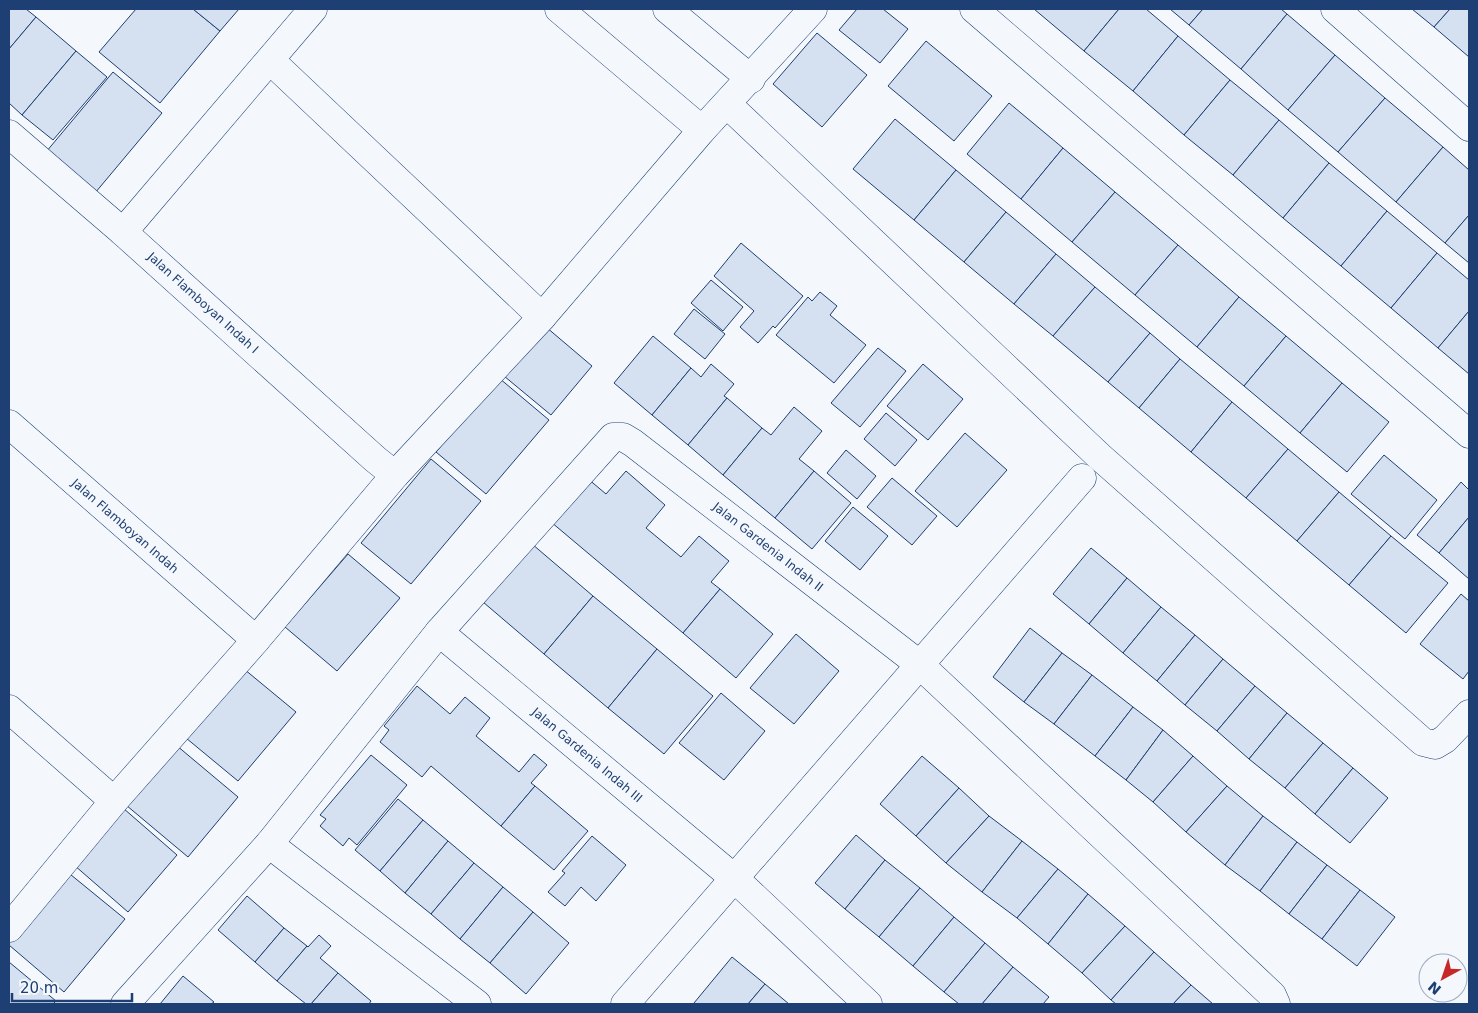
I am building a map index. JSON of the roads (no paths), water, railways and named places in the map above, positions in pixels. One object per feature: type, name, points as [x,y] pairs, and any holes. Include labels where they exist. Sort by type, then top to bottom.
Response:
[{"type":"street","points":[[124,232],[313,9]]},
{"type":"street","points":[[559,9],[702,130]]},
{"type":"street","points":[[668,9],[751,79]]},
{"type":"street","points":[[9,928],[114,801],[246,632],[542,317],[702,130],[751,79],[813,9]]},
{"type":"street","points":[[974,9],[1469,434]]},
{"type":"street","points":[[1335,9],[1469,127]]},
{"type":"street","points":[[270,60],[542,317]]},
{"type":"street","points":[[727,104],[1099,456],[1423,742],[1434,745],[1445,739],[1469,714]]},
{"type":"street","name":"Jalan Flamboyan Indah I","points":[[9,134],[124,232],[394,475]]},
{"type":"street","name":"Jalan Flamboyan Indah","points":[[9,424],[246,632]]},
{"type":"street","name":"Jalan Gardenia Indah II","points":[[439,632],[613,437],[623,437],[919,664],[1272,994],[1276,1004]]},
{"type":"street","points":[[625,1004],[1082,478]]},
{"type":"street","points":[[125,1004],[270,844],[439,632]]},
{"type":"street","name":"Jalan Gardenia Indah III","points":[[439,632],[734,878],[868,1004]]},
{"type":"street","points":[[9,709],[114,801]]},
{"type":"street","points":[[270,844],[477,1004]]}]
